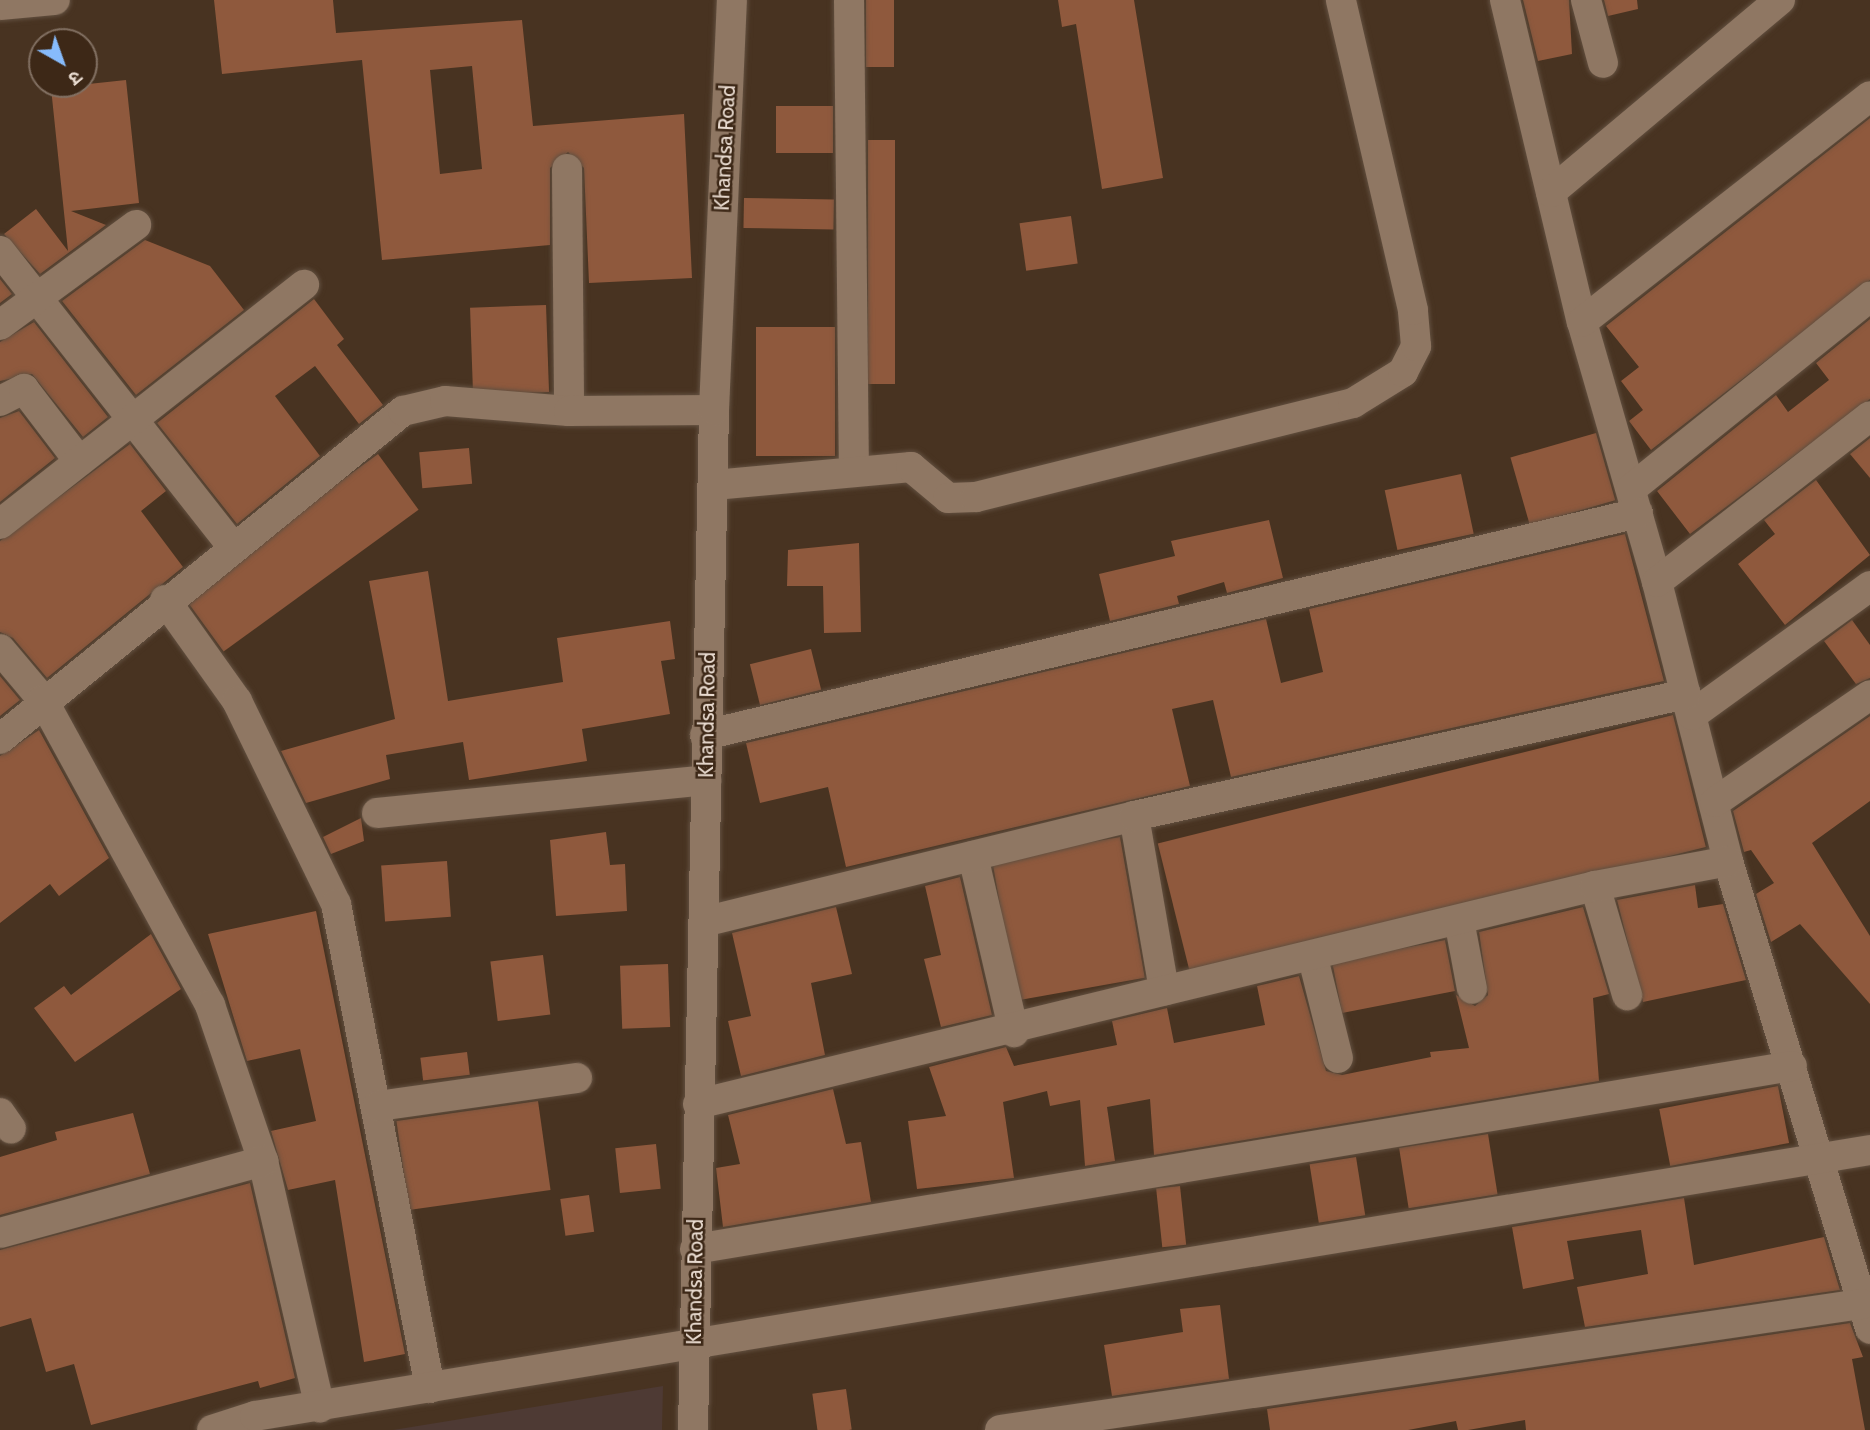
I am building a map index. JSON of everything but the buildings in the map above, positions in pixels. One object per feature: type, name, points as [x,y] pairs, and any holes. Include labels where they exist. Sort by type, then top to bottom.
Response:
[{"type":"street","points":[[0,5],[55,0]]},
{"type":"street","name":"Khandsa Road","points":[[692,1430],[698,1104],[706,920],[705,735],[714,410],[732,0]]},
{"type":"street","points":[[849,0],[854,468]]},
{"type":"street","points":[[714,485],[854,468],[911,467],[948,498],[976,497],[1353,403],[1403,372],[1416,345],[1413,310],[1341,0]]},
{"type":"street","points":[[1000,1430],[1866,1317],[1822,1158],[1728,861],[1716,802],[1657,582],[1582,322],[1505,0]]},
{"type":"street","points":[[1586,0],[1602,63]]},
{"type":"street","points":[[1551,192],[1780,0]]},
{"type":"street","points":[[1582,322],[1870,96]]},
{"type":"street","points":[[567,169],[569,411]]},
{"type":"street","points":[[0,325],[136,225]]},
{"type":"street","points":[[0,251],[233,546]]},
{"type":"street","points":[[0,524],[304,285]]},
{"type":"street","points":[[705,735],[1634,501],[1870,297]]},
{"type":"street","points":[[0,401],[24,389],[79,461]]},
{"type":"street","points":[[0,739],[43,700],[374,430],[414,407],[445,401],[569,411],[714,410]]},
{"type":"street","points":[[1657,582],[1870,416]]},
{"type":"street","points":[[706,920],[1134,816],[1689,704],[1870,586]]},
{"type":"street","points":[[165,600],[237,701],[336,904],[378,1106],[430,1388]]},
{"type":"street","points":[[0,649],[43,700],[209,1005],[262,1161],[320,1407]]},
{"type":"street","points":[[1716,802],[1870,695]]},
{"type":"street","points":[[377,813],[706,780]]},
{"type":"street","points":[[1134,816],[1164,990]]},
{"type":"street","points":[[973,856],[1014,1032]]},
{"type":"street","points":[[698,1104],[1014,1032],[1164,990],[1313,958],[1595,886],[1728,861]]},
{"type":"street","points":[[1595,886],[1627,995]]},
{"type":"street","points":[[1459,919],[1472,989]]},
{"type":"street","points":[[1313,958],[1338,1058]]},
{"type":"street","points":[[695,1249],[1792,1066]]},
{"type":"street","points":[[378,1106],[577,1078]]},
{"type":"street","points":[[212,1430],[256,1416],[1870,1150]]},
{"type":"street","points":[[0,1233],[262,1161]]},
{"type":"shaded area","points":[[663,1386],[662,1430],[393,1430]]}]
